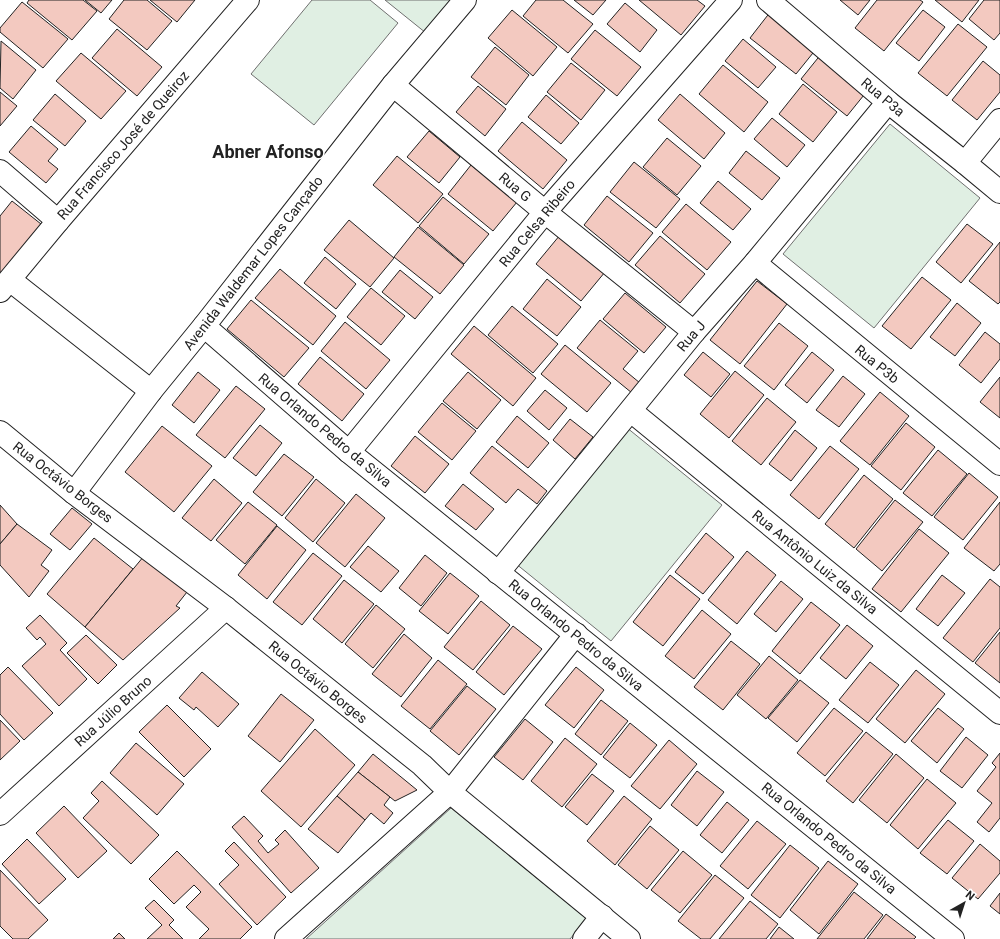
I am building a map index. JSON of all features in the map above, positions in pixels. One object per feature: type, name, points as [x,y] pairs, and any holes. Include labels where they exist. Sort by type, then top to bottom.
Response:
[{"type":"street","name":"Rua Francisco José de Queiroz","points":[[5,285],[248,0]]},
{"type":"street","name":"Avenida Waldemar Lopes Cançado","points":[[74,493],[151,391],[204,326],[393,85],[465,0]]},
{"type":"street","name":"Rua Celsa Ribeiro","points":[[349,452],[545,212],[731,0]]},
{"type":"street","name":"Rua P3a","points":[[768,0],[888,102],[1000,192]]},
{"type":"street","name":"Rua G","points":[[393,85],[545,212],[694,332]]},
{"type":"street","name":"Rua J","points":[[498,573],[694,332],[754,263],[888,102]]},
{"type":"street","points":[[965,163],[1000,120]]},
{"type":"street","points":[[0,172],[58,221]]},
{"type":"street","name":"Rua P3b","points":[[754,263],[1000,464]]},
{"type":"street","points":[[5,285],[151,391]]},
{"type":"street","name":"Rua Orlando Pedro da Silva","points":[[204,326],[349,452],[953,939]]},
{"type":"street","name":"Rua Antônio Luiz da Silva","points":[[630,411],[1000,713]]},
{"type":"street","name":"Rua Octávio Borges","points":[[0,432],[74,493],[226,608],[422,765],[450,792],[629,939]]},
{"type":"street","name":"Rua Júlio Bruno","points":[[0,814],[226,608]]},
{"type":"street","points":[[286,939],[450,792],[576,634]]},
{"type":"street","points":[[584,939],[602,916]]},
{"type":"green space","points":[[312,0],[370,0],[398,23],[314,125],[251,74]]},
{"type":"green space","points":[[385,0],[454,0],[426,33]]},
{"type":"green space","points":[[890,124],[980,198],[874,328],[783,254]]},
{"type":"green space","points":[[626,427],[722,505],[611,641],[515,563]]},
{"type":"green space","points":[[451,808],[587,919],[570,939],[306,939]]},
{"type":"building","points":[[29,0],[83,0],[97,11],[72,40],[27,3]]},
{"type":"building","points":[[85,0],[112,0],[101,13]]},
{"type":"building","points":[[124,0],[147,0],[172,21],[147,50],[109,19]]},
{"type":"building","points":[[150,0],[195,0],[177,22]]},
{"type":"building","points":[[536,0],[563,0],[593,24],[568,53],[523,16]]},
{"type":"building","points":[[574,0],[606,0],[593,15]]},
{"type":"building","points":[[639,0],[697,0],[705,6],[681,35]]},
{"type":"building","points":[[840,0],[870,0],[858,15]]},
{"type":"building","points":[[877,0],[920,0],[923,2],[884,51],[855,28]]},
{"type":"building","points":[[935,0],[979,0],[962,22]]},
{"type":"building","points":[[984,0],[1000,0],[1000,33],[994,40],[969,19]]},
{"type":"building","points":[[22,2],[68,39],[43,68],[0,32],[0,28]]},
{"type":"building","points":[[625,3],[657,30],[640,52],[607,24]]},
{"type":"building","points":[[512,10],[557,47],[533,76],[488,38]]},
{"type":"building","points":[[923,10],[945,27],[919,61],[896,43]]},
{"type":"building","points":[[771,11],[817,48],[796,74],[750,38]]},
{"type":"building","points":[[958,24],[987,47],[947,96],[918,73]]},
{"type":"building","points":[[117,29],[162,67],[137,96],[92,58]]},
{"type":"building","points":[[595,30],[641,67],[617,96],[571,59]]},
{"type":"building","points":[[743,39],[776,67],[758,88],[725,61]]},
{"type":"building","points":[[1,41],[36,70],[13,99],[0,88]]},
{"type":"building","points":[[495,47],[529,75],[506,105],[471,77]]},
{"type":"building","points":[[81,53],[126,91],[101,119],[56,81]]},
{"type":"building","points":[[822,53],[868,90],[847,116],[801,79]]},
{"type":"building","points":[[983,61],[1000,75],[1000,92],[977,120],[952,100]]},
{"type":"building","points":[[571,63],[605,90],[581,120],[547,92]]},
{"type":"building","points":[[723,65],[768,102],[744,132],[699,94]]},
{"type":"building","points":[[803,84],[837,112],[813,142],[779,114]]},
{"type":"building","points":[[478,86],[506,109],[485,136],[456,112]]},
{"type":"building","points":[[0,92],[17,106],[0,126]]},
{"type":"building","points":[[55,94],[86,121],[65,146],[33,120]]},
{"type":"building","points":[[680,94],[725,133],[704,159],[658,120]]},
{"type":"building","points":[[546,95],[579,123],[561,144],[528,117]]},
{"type":"building","points":[[772,118],[805,145],[787,167],[754,139]]},
{"type":"building","points":[[522,122],[567,160],[543,189],[498,151]]},
{"type":"building","points":[[31,126],[58,149],[48,161],[58,169],[46,183],[9,152]]},
{"type":"building","points":[[429,131],[460,157],[439,183],[407,157]]},
{"type":"building","points":[[667,138],[701,166],[677,195],[643,167]]},
{"type":"building","points":[[746,151],[780,178],[762,200],[729,173]]},
{"type":"building","points":[[397,156],[443,194],[418,223],[373,185]]},
{"type":"building","points":[[634,162],[680,199],[656,228],[610,192]]},
{"type":"building","points":[[471,165],[517,202],[493,231],[448,194]]},
{"type":"building","points":[[718,181],[751,209],[733,230],[700,203]]},
{"type":"building","points":[[607,196],[653,233],[629,262],[584,225]]},
{"type":"building","points":[[443,197],[489,234],[464,264],[419,226]]},
{"type":"building","points":[[12,201],[41,224],[2,273],[0,272],[0,216]]},
{"type":"building","points":[[686,204],[731,242],[707,270],[662,232]]},
{"type":"building","points":[[349,220],[394,258],[370,287],[324,250]]},
{"type":"building","points":[[967,224],[993,244],[961,283],[936,262]]},
{"type":"building","points":[[418,227],[464,265],[440,294],[394,257]]},
{"type":"building","points":[[560,235],[605,272],[581,301],[536,264]]},
{"type":"building","points":[[660,236],[705,274],[680,303],[635,265]]},
{"type":"building","points":[[1000,242],[1000,302],[998,304],[969,281]]},
{"type":"building","points":[[325,257],[356,284],[336,309],[304,283]]},
{"type":"building","points":[[280,269],[336,316],[313,345],[255,298]]},
{"type":"building","points":[[400,270],[433,297],[415,319],[382,292]]},
{"type":"building","points":[[922,277],[951,300],[911,349],[882,326]]},
{"type":"building","points":[[547,279],[581,307],[557,336],[523,309]]},
{"type":"building","points":[[757,281],[787,304],[740,364],[710,340]]},
{"type":"building","points":[[371,288],[405,316],[381,345],[347,317]]},
{"type":"building","points":[[625,293],[666,327],[644,353],[603,319]]},
{"type":"building","points":[[251,300],[309,348],[284,377],[227,329]]},
{"type":"building","points":[[957,303],[981,323],[955,356],[930,337]]},
{"type":"building","points":[[512,306],[558,344],[533,373],[488,335]]},
{"type":"building","points":[[600,320],[638,351],[623,369],[640,383],[632,393],[577,348]]},
{"type":"building","points":[[345,322],[390,360],[366,389],[321,351]]},
{"type":"building","points":[[779,323],[808,346],[774,390],[744,366]]},
{"type":"building","points":[[474,326],[536,378],[513,406],[451,354]]},
{"type":"building","points":[[985,332],[1000,344],[1000,359],[981,383],[959,365]]},
{"type":"building","points":[[565,345],[611,383],[587,412],[541,374]]},
{"type":"building","points":[[703,352],[730,374],[711,397],[684,375]]},
{"type":"building","points":[[812,352],[834,370],[807,403],[785,385]]},
{"type":"building","points":[[320,357],[364,394],[342,421],[298,384]]},
{"type":"building","points":[[735,371],[764,395],[729,438],[700,414]]},
{"type":"building","points":[[198,372],[220,390],[194,423],[172,405]]},
{"type":"building","points":[[468,372],[501,400],[477,429],[443,401]]},
{"type":"building","points":[[843,376],[865,394],[839,427],[816,410]]},
{"type":"building","points":[[1000,377],[1000,418],[980,402]]},
{"type":"building","points":[[236,386],[265,409],[225,458],[196,435]]},
{"type":"building","points":[[545,390],[567,408],[549,430],[527,411]]},
{"type":"building","points":[[880,392],[909,416],[870,465],[840,441]]},
{"type":"building","points":[[767,398],[796,422],[761,465],[732,441]]},
{"type":"building","points":[[442,403],[476,431],[452,460],[418,432]]},
{"type":"building","points":[[517,416],[549,443],[528,468],[496,442]]},
{"type":"building","points":[[570,419],[593,437],[575,459],[553,440]]},
{"type":"building","points":[[906,423],[935,447],[901,490],[871,466]]},
{"type":"building","points":[[260,425],[282,443],[256,476],[233,458]]},
{"type":"building","points":[[162,426],[212,466],[174,512],[125,472]]},
{"type":"building","points":[[795,430],[817,448],[791,481],[769,464]]},
{"type":"building","points":[[415,436],[449,464],[425,493],[391,466]]},
{"type":"building","points":[[492,446],[547,491],[537,504],[518,489],[506,503],[470,473]]},
{"type":"building","points":[[830,446],[859,469],[819,519],[790,495]]},
{"type":"building","points":[[938,450],[967,474],[932,516],[903,493]]},
{"type":"building","points":[[284,454],[314,477],[282,516],[253,492]]},
{"type":"building","points":[[969,473],[998,497],[963,540],[934,517]]},
{"type":"building","points":[[864,475],[893,499],[854,548],[825,524]]},
{"type":"building","points":[[214,479],[242,503],[211,541],[182,518]]},
{"type":"building","points":[[316,479],[345,503],[313,542],[285,518]]},
{"type":"building","points":[[463,484],[494,509],[476,530],[445,506]]},
{"type":"building","points":[[356,494],[385,518],[345,567],[316,543]]},
{"type":"building","points":[[895,500],[923,522],[882,571],[856,549]]},
{"type":"building","points":[[248,502],[277,525],[245,564],[216,540]]},
{"type":"building","points":[[1000,502],[1000,564],[994,571],[964,548]]},
{"type":"building","points":[[0,505],[17,524],[0,544]]},
{"type":"building","points":[[72,508],[92,524],[70,550],[50,534]]},
{"type":"building","points":[[17,524],[52,550],[41,565],[49,571],[29,597],[0,565],[0,544]]},
{"type":"building","points":[[277,526],[306,550],[267,599],[238,575]]},
{"type":"building","points":[[919,529],[949,553],[901,612],[872,589]]},
{"type":"building","points":[[706,533],[734,557],[703,594],[675,572]]},
{"type":"building","points":[[94,538],[133,569],[85,627],[47,594]]},
{"type":"building","points":[[368,546],[399,571],[381,592],[350,567]]},
{"type":"building","points":[[747,551],[776,575],[737,624],[708,600]]},
{"type":"building","points":[[313,553],[342,576],[302,625],[273,602]]},
{"type":"building","points":[[425,555],[447,573],[421,606],[399,588]]},
{"type":"building","points":[[144,556],[187,592],[176,606],[180,608],[123,660],[85,627]]},
{"type":"building","points":[[450,573],[479,596],[448,634],[419,611]]},
{"type":"building","points":[[670,575],[700,599],[663,646],[633,622]]},
{"type":"building","points":[[942,575],[965,593],[938,626],[916,609]]},
{"type":"building","points":[[990,579],[1000,587],[1000,628],[973,662],[943,638]]},
{"type":"building","points":[[344,580],[374,604],[342,643],[313,619]]},
{"type":"building","points":[[781,581],[803,599],[776,632],[754,614]]},
{"type":"building","points":[[481,601],[510,625],[473,670],[444,647]]},
{"type":"building","points":[[811,602],[840,625],[800,674],[772,651]]},
{"type":"building","points":[[376,605],[405,629],[373,668],[345,644]]},
{"type":"building","points":[[702,610],[731,634],[694,679],[665,656]]},
{"type":"building","points":[[40,615],[67,643],[60,650],[87,679],[59,706],[22,666],[46,644],[40,637],[37,640],[26,628]]},
{"type":"building","points":[[847,625],[873,646],[846,679],[820,658]]},
{"type":"building","points":[[513,626],[542,649],[504,695],[476,672]]},
{"type":"building","points":[[1000,632],[1000,683],[975,663]]},
{"type":"building","points":[[404,634],[432,658],[401,697],[372,674]]},
{"type":"building","points":[[86,635],[117,665],[98,684],[67,653]]},
{"type":"building","points":[[731,641],[760,664],[723,710],[694,687]]},
{"type":"building","points":[[769,656],[798,680],[766,719],[737,695]]},
{"type":"building","points":[[438,660],[467,684],[430,729],[401,706]]},
{"type":"building","points":[[870,662],[899,685],[868,723],[839,700]]},
{"type":"building","points":[[8,667],[53,713],[24,740],[0,714],[0,675]]},
{"type":"building","points":[[576,667],[604,690],[574,728],[545,705]]},
{"type":"building","points":[[916,670],[945,694],[905,743],[876,719]]},
{"type":"building","points":[[202,672],[239,704],[218,727],[196,707],[194,710],[179,698]]},
{"type":"building","points":[[800,680],[829,703],[797,742],[768,718]]},
{"type":"building","points":[[467,686],[496,709],[459,755],[430,731]]},
{"type":"building","points":[[281,694],[314,720],[280,762],[248,736]]},
{"type":"building","points":[[601,700],[628,721],[601,755],[575,734]]},
{"type":"building","points":[[167,705],[211,749],[184,777],[139,732]]},
{"type":"building","points":[[834,708],[863,731],[825,776],[797,753]]},
{"type":"building","points":[[938,708],[964,729],[937,763],[911,741]]},
{"type":"building","points":[[525,719],[553,742],[523,780],[494,757]]},
{"type":"building","points":[[0,720],[20,741],[0,760]]},
{"type":"building","points":[[630,723],[657,745],[630,778],[603,757]]},
{"type":"building","points":[[315,729],[355,765],[301,827],[261,791]]},
{"type":"building","points":[[866,732],[893,754],[853,803],[826,781]]},
{"type":"building","points":[[966,737],[988,755],[962,788],[940,771]]},
{"type":"building","points":[[565,738],[597,764],[562,807],[531,781]]},
{"type":"building","points":[[669,740],[697,764],[660,809],[631,786]]},
{"type":"building","points":[[136,743],[184,784],[157,815],[110,773]]},
{"type":"building","points":[[1000,753],[1000,818],[989,832],[977,822],[992,803],[977,791],[996,767],[992,763]]},
{"type":"building","points":[[373,754],[417,790],[395,801],[358,772]]},
{"type":"building","points":[[896,754],[924,778],[887,823],[859,800]]},
{"type":"building","points":[[697,771],[724,792],[697,826],[671,805]]},
{"type":"building","points":[[358,772],[390,797],[384,805],[393,813],[384,824],[371,813],[365,820],[337,796]]},
{"type":"building","points":[[592,774],[614,791],[587,825],[565,807]]},
{"type":"building","points":[[927,779],[956,803],[918,849],[890,825]]},
{"type":"building","points":[[102,781],[159,835],[131,864],[83,818],[99,801],[91,793]]},
{"type":"building","points":[[337,796],[365,820],[338,853],[308,829]]},
{"type":"building","points":[[624,796],[652,819],[615,865],[587,841]]},
{"type":"building","points":[[727,802],[749,820],[722,853],[700,835]]},
{"type":"building","points":[[64,806],[107,851],[78,878],[36,833]]},
{"type":"building","points":[[244,816],[263,836],[258,841],[268,853],[279,844],[275,840],[285,830],[319,868],[291,893],[232,827]]},
{"type":"building","points":[[948,820],[974,841],[947,874],[920,853]]},
{"type":"building","points":[[757,821],[786,844],[748,889],[720,866]]},
{"type":"building","points":[[650,826],[679,850],[647,889],[618,865]]},
{"type":"building","points":[[27,839],[66,879],[39,904],[2,864]]},
{"type":"building","points":[[234,842],[286,897],[257,925],[219,884],[239,865],[225,851]]},
{"type":"building","points":[[980,844],[1000,861],[1000,873],[978,899],[952,878]]},
{"type":"building","points":[[790,845],[819,868],[780,918],[751,895]]},
{"type":"building","points":[[177,851],[252,927],[240,939],[199,939],[209,929],[186,907],[201,892],[194,885],[174,904],[149,879]]},
{"type":"building","points":[[683,851],[712,875],[680,913],[651,890]]},
{"type":"building","points":[[828,861],[858,884],[819,934],[790,910]]},
{"type":"building","points":[[0,870],[48,920],[28,939],[13,939],[0,926]]},
{"type":"building","points":[[715,875],[744,898],[710,939],[701,939],[678,921]]},
{"type":"building","points":[[854,892],[883,915],[864,939],[817,939]]},
{"type":"building","points":[[1000,893],[1000,914],[990,906]]},
{"type":"building","points":[[154,900],[174,920],[169,925],[183,939],[147,939],[162,925],[145,908]]},
{"type":"building","points":[[750,901],[778,924],[766,939],[719,939]]},
{"type":"building","points":[[886,914],[916,937],[914,939],[867,939]]},
{"type":"building","points":[[779,927],[794,939],[770,939]]},
{"type":"building","points":[[119,933],[125,939],[113,939]]},
{"type":"district","name":"Abner Afonso","points":[[268,151]]}]
